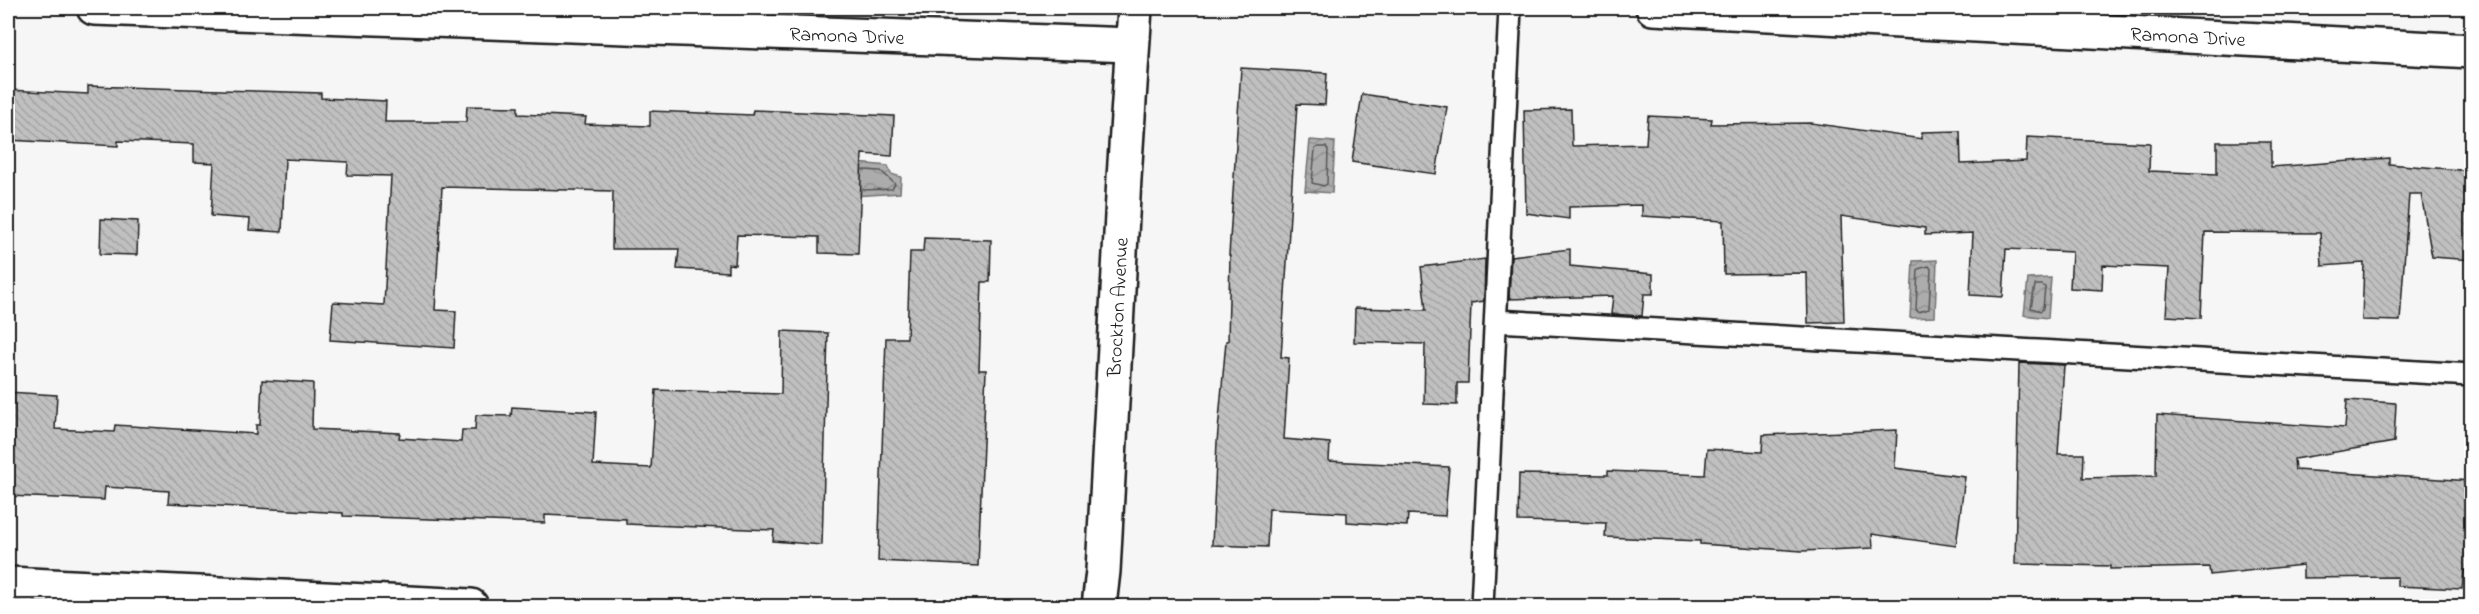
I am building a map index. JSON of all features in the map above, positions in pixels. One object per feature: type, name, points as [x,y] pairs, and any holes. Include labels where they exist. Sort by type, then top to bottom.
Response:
[{"type":"street","name":"Ramona Drive","points":[[94,8],[1132,45]]},
{"type":"street","name":"Brockton Avenue","points":[[1099,606],[1104,559],[1135,8]]},
{"type":"street","name":"Ramona Drive","points":[[1653,8],[2472,51]]},
{"type":"street","points":[[8,584],[471,606]]},
{"type":"lane","points":[[1482,606],[1510,8]]},
{"type":"lane","points":[[1496,321],[2472,375]]},
{"type":"water","points":[[1310,140],[1335,142],[1332,193],[1305,191]]},
{"type":"water","points":[[858,163],[888,166],[891,174],[901,177],[900,193],[854,196]]},
{"type":"water","points":[[1937,260],[1935,317],[1910,318],[1913,261]]},
{"type":"water","points":[[2051,278],[2048,318],[2024,315],[2028,279]]},
{"type":"building","points":[[1241,68],[1327,73],[1325,105],[1297,104],[1281,357],[1289,358],[1284,439],[1330,443],[1329,461],[1449,467],[1445,516],[1408,514],[1407,526],[1347,522],[1347,513],[1269,509],[1267,547],[1212,545],[1217,442],[1226,341],[1228,341],[1229,255]]},
{"type":"building","points":[[88,86],[321,93],[321,98],[386,101],[385,122],[466,122],[467,106],[518,107],[518,114],[586,117],[585,124],[650,126],[650,111],[752,115],[753,110],[894,116],[892,156],[862,154],[858,254],[819,253],[819,237],[737,235],[735,265],[728,264],[728,272],[677,269],[679,249],[612,249],[613,191],[442,187],[435,310],[456,311],[454,348],[330,340],[333,302],[384,305],[391,176],[347,175],[348,162],[285,159],[282,232],[249,230],[250,219],[211,216],[214,163],[194,162],[194,144],[118,141],[118,146],[8,140],[8,90],[88,94]]},
{"type":"building","points":[[1362,94],[1447,107],[1436,174],[1352,162]]},
{"type":"building","points":[[1571,109],[1572,146],[1646,144],[1648,116],[1712,119],[1711,124],[1811,123],[1922,139],[1922,132],[1960,131],[1961,164],[2026,161],[2027,137],[2150,143],[2149,171],[2217,174],[2217,142],[2271,142],[2271,167],[2389,158],[2389,164],[2472,171],[2472,260],[2432,257],[2421,194],[2409,194],[2400,321],[2362,320],[2364,263],[2322,266],[2320,233],[2205,232],[2201,318],[2166,316],[2169,268],[2103,265],[2102,290],[2070,288],[2072,252],[2006,249],[2003,297],[1970,295],[1973,233],[1925,235],[1925,228],[1841,216],[1844,322],[1808,323],[1807,273],[1724,274],[1723,221],[1642,216],[1642,205],[1569,207],[1569,219],[1526,213],[1524,110]]},
{"type":"building","points":[[101,219],[138,221],[137,255],[100,254]]},
{"type":"building","points":[[924,238],[991,240],[990,282],[982,282],[979,370],[986,370],[978,566],[878,561],[886,338],[907,338],[910,252],[923,252]]},
{"type":"building","points":[[1570,249],[1570,266],[1653,274],[1653,294],[1644,294],[1642,316],[1611,314],[1613,296],[1509,299],[1511,256]]},
{"type":"building","points":[[1485,259],[1484,301],[1471,303],[1468,383],[1457,383],[1457,405],[1424,404],[1425,344],[1354,342],[1355,308],[1426,310],[1421,267]]},
{"type":"building","points":[[782,331],[828,333],[822,545],[773,541],[774,530],[626,524],[626,519],[545,515],[545,523],[343,516],[343,513],[168,503],[169,491],[105,487],[104,500],[8,496],[8,392],[57,395],[55,429],[114,432],[115,425],[256,434],[256,425],[260,425],[262,380],[313,383],[312,429],[400,433],[399,438],[461,442],[462,430],[475,430],[476,415],[511,416],[512,407],[596,412],[593,465],[651,468],[656,390],[781,394]]},
{"type":"building","points":[[2019,363],[2064,365],[2058,454],[2084,454],[2083,478],[2156,476],[2157,415],[2345,428],[2347,400],[2396,403],[2394,442],[2294,459],[2295,470],[2472,481],[2472,571],[2464,571],[2462,589],[2397,586],[2397,577],[2303,578],[2303,565],[2210,575],[2209,567],[2110,569],[2110,566],[2015,564]]},
{"type":"building","points":[[1897,430],[1895,468],[1965,477],[1956,546],[1872,534],[1873,548],[1802,551],[1700,544],[1700,541],[1605,537],[1606,523],[1518,521],[1519,474],[1608,475],[1608,471],[1705,475],[1707,449],[1762,452],[1763,435]]}]
